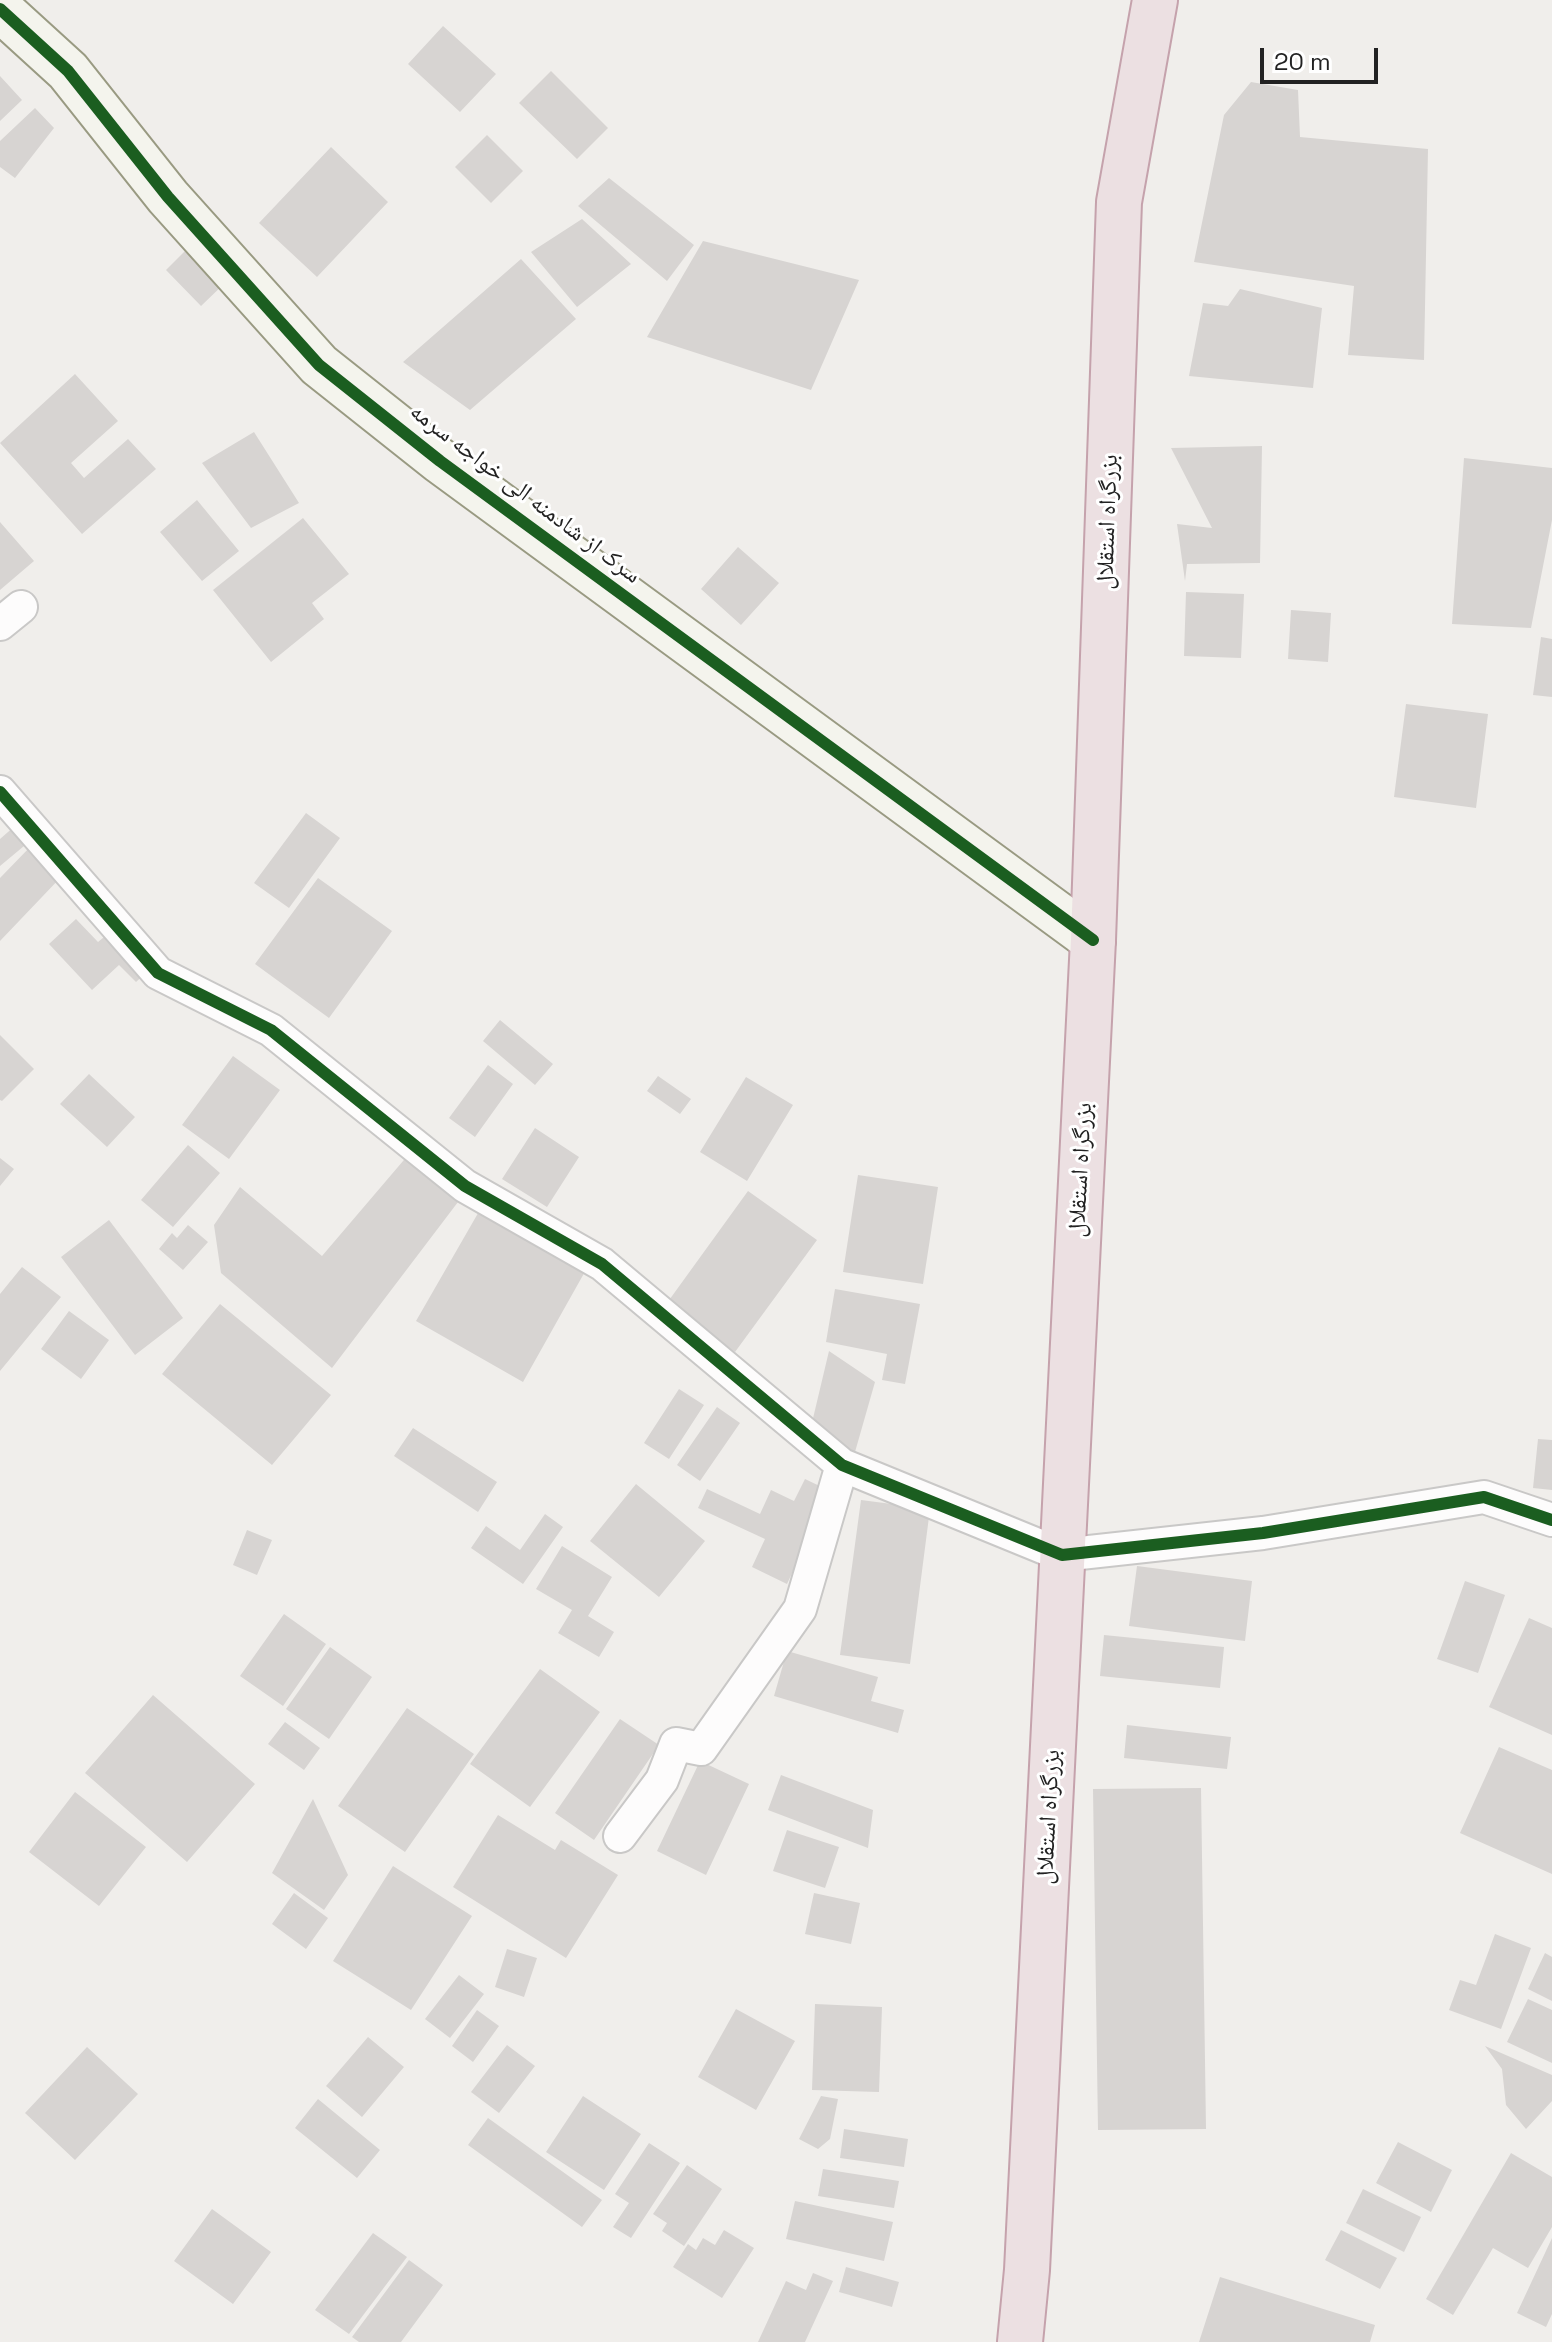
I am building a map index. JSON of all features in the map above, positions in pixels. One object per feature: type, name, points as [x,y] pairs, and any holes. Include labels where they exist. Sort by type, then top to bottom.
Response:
[{"type":"highway","name":"بزرگراه استقلال","points":[[1020,2342],[1027,2270],[1093,940],[1119,202],[1155,0]]},
{"type":"street","name":"سرک از شادمنه الی خواجه سرمه","points":[[0,9],[68,71],[168,197],[319,365],[440,461],[1093,940]]},
{"type":"street","points":[[0,792],[158,973],[271,1030],[465,1186],[602,1264],[842,1465],[1062,1555],[1263,1533],[1484,1497],[1552,1520]]},
{"type":"street","points":[[620,1836],[662,1780],[676,1744],[701,1749],[800,1609],[842,1465]]},
{"type":"building","points":[[443,26],[496,74],[460,112],[408,64]]},
{"type":"building","points":[[551,71],[608,128],[577,159],[519,103]]},
{"type":"building","points":[[0,76],[22,100],[0,121]]},
{"type":"building","points":[[1251,82],[1298,90],[1300,137],[1428,149],[1424,360],[1348,355],[1354,286],[1194,262],[1224,115]]},
{"type":"building","points":[[35,108],[54,128],[15,178],[0,167],[0,141]]},
{"type":"building","points":[[487,135],[523,171],[491,203],[455,167]]},
{"type":"building","points":[[331,147],[388,202],[317,277],[259,223]]},
{"type":"building","points":[[609,178],[694,245],[667,281],[578,206]]},
{"type":"building","points":[[582,219],[631,264],[577,307],[531,252]]},
{"type":"building","points":[[703,241],[859,280],[811,390],[647,337]]},
{"type":"building","points":[[192,244],[227,281],[201,306],[166,270]]},
{"type":"building","points":[[521,259],[576,319],[470,410],[403,362]]},
{"type":"building","points":[[1240,289],[1322,308],[1313,388],[1189,376],[1203,303],[1228,306]]},
{"type":"building","points":[[75,374],[118,421],[71,463],[84,478],[128,439],[156,469],[82,534],[0,443]]},
{"type":"building","points":[[254,432],[299,503],[251,528],[202,463]]},
{"type":"building","points":[[1262,446],[1260,563],[1187,564],[1185,581],[1177,524],[1212,528],[1171,448]]},
{"type":"building","points":[[1464,458],[1552,468],[1552,520],[1531,628],[1452,624]]},
{"type":"building","points":[[197,500],[239,551],[202,581],[160,532]]},
{"type":"building","points":[[303,518],[349,574],[312,603],[324,619],[271,662],[213,590]]},
{"type":"building","points":[[0,522],[34,561],[0,590]]},
{"type":"building","points":[[738,547],[779,583],[741,625],[701,589]]},
{"type":"building","points":[[1186,592],[1244,594],[1241,658],[1184,656]]},
{"type":"building","points":[[1291,610],[1331,613],[1328,662],[1288,659]]},
{"type":"building","points":[[1541,637],[1552,639],[1552,697],[1533,695]]},
{"type":"building","points":[[1406,704],[1488,714],[1476,808],[1394,797]]},
{"type":"building","points":[[306,813],[340,838],[289,908],[254,883]]},
{"type":"building","points":[[16,825],[30,841],[0,866],[0,839]]},
{"type":"building","points":[[31,846],[62,876],[0,941],[0,878]]},
{"type":"building","points":[[318,878],[392,931],[329,1018],[255,964]]},
{"type":"building","points":[[76,919],[98,942],[115,928],[152,967],[136,982],[119,965],[92,990],[49,944]]},
{"type":"building","points":[[500,1020],[553,1064],[535,1085],[483,1041]]},
{"type":"building","points":[[0,1035],[34,1069],[2,1101],[0,1100]]},
{"type":"building","points":[[233,1056],[280,1090],[229,1159],[182,1125]]},
{"type":"building","points":[[488,1065],[513,1084],[475,1137],[449,1118]]},
{"type":"building","points":[[89,1074],[135,1117],[107,1147],[60,1104]]},
{"type":"building","points":[[658,1076],[691,1099],[680,1114],[647,1091]]},
{"type":"building","points":[[746,1077],[793,1105],[747,1181],[700,1152]]},
{"type":"building","points":[[535,1128],[579,1157],[547,1207],[502,1179]]},
{"type":"building","points":[[188,1145],[220,1173],[173,1227],[141,1200]]},
{"type":"building","points":[[409,1154],[458,1202],[332,1368],[221,1273],[214,1225],[240,1187],[322,1256]]},
{"type":"building","points":[[0,1158],[14,1169],[0,1186]]},
{"type":"building","points":[[858,1175],[938,1187],[923,1284],[843,1272]]},
{"type":"building","points":[[748,1191],[817,1240],[735,1352],[667,1303]]},
{"type":"building","points":[[481,1208],[587,1268],[523,1382],[416,1321]]},
{"type":"building","points":[[109,1220],[183,1318],[135,1355],[61,1257]]},
{"type":"building","points":[[188,1225],[208,1242],[183,1270],[159,1249],[172,1233],[177,1238]]},
{"type":"building","points":[[22,1267],[61,1297],[0,1371],[0,1294]]},
{"type":"building","points":[[835,1289],[920,1304],[905,1384],[882,1380],[887,1354],[826,1342]]},
{"type":"building","points":[[220,1304],[331,1395],[272,1465],[162,1374]]},
{"type":"building","points":[[69,1311],[109,1340],[81,1379],[41,1349]]},
{"type":"building","points":[[829,1351],[875,1382],[851,1466],[810,1431]]},
{"type":"building","points":[[679,1389],[704,1405],[669,1459],[644,1443]]},
{"type":"building","points":[[717,1407],[740,1423],[700,1481],[677,1465]]},
{"type":"building","points":[[413,1428],[497,1482],[478,1512],[394,1456]]},
{"type":"building","points":[[1538,1439],[1552,1440],[1552,1490],[1533,1488]]},
{"type":"building","points":[[805,1479],[830,1491],[787,1584],[752,1567],[765,1539],[698,1508],[707,1489],[760,1514],[771,1490],[794,1501]]},
{"type":"building","points":[[636,1484],[705,1541],[659,1597],[590,1541]]},
{"type":"building","points":[[861,1500],[930,1509],[910,1664],[840,1655]]},
{"type":"building","points":[[545,1514],[563,1527],[523,1584],[471,1548],[486,1526],[520,1550]]},
{"type":"building","points":[[247,1530],[272,1540],[257,1575],[233,1565]]},
{"type":"building","points":[[562,1546],[612,1577],[588,1616],[614,1632],[599,1657],[558,1633],[572,1610],[536,1589]]},
{"type":"building","points":[[1137,1566],[1252,1581],[1245,1641],[1129,1626]]},
{"type":"building","points":[[1465,1581],[1505,1595],[1478,1673],[1437,1659]]},
{"type":"building","points":[[284,1614],[326,1644],[283,1706],[240,1676]]},
{"type":"building","points":[[1529,1618],[1552,1628],[1552,1735],[1489,1707]]},
{"type":"building","points":[[1104,1635],[1224,1647],[1220,1688],[1100,1676]]},
{"type":"building","points":[[330,1647],[372,1677],[329,1739],[286,1709]]},
{"type":"building","points":[[787,1651],[878,1677],[871,1701],[904,1710],[898,1733],[774,1696]]},
{"type":"building","points":[[540,1669],[600,1712],[530,1807],[470,1764]]},
{"type":"building","points":[[153,1695],[255,1784],[187,1862],[85,1773]]},
{"type":"building","points":[[407,1708],[474,1754],[405,1852],[338,1806]]},
{"type":"building","points":[[620,1719],[659,1745],[594,1840],[555,1813]]},
{"type":"building","points":[[285,1722],[320,1748],[304,1770],[268,1744]]},
{"type":"building","points":[[1127,1725],[1231,1737],[1227,1769],[1124,1758]]},
{"type":"building","points":[[1499,1747],[1552,1770],[1552,1874],[1460,1833]]},
{"type":"building","points":[[700,1761],[749,1784],[706,1875],[657,1851]]},
{"type":"building","points":[[781,1775],[873,1810],[868,1848],[768,1810]]},
{"type":"building","points":[[1201,1788],[1206,2129],[1098,2130],[1093,1789]]},
{"type":"building","points":[[75,1792],[146,1847],[99,1906],[29,1852]]},
{"type":"building","points":[[313,1799],[348,1875],[324,1910],[272,1873]]},
{"type":"building","points":[[498,1815],[555,1850],[561,1840],[618,1875],[566,1958],[453,1887]]},
{"type":"building","points":[[787,1830],[839,1847],[825,1888],[773,1871]]},
{"type":"building","points":[[393,1866],[472,1916],[411,2010],[333,1961]]},
{"type":"building","points":[[294,1893],[328,1918],[306,1949],[272,1924]]},
{"type":"building","points":[[814,1893],[860,1903],[851,1944],[805,1934]]},
{"type":"building","points":[[1495,1934],[1531,1948],[1501,2029],[1449,2010],[1460,1980],[1476,1985]]},
{"type":"building","points":[[507,1949],[537,1958],[524,1997],[495,1987]]},
{"type":"building","points":[[1545,1953],[1552,1957],[1552,2001],[1528,1989]]},
{"type":"building","points":[[459,1975],[484,1994],[450,2038],[425,2019]]},
{"type":"building","points":[[1528,1999],[1552,2010],[1552,2063],[1507,2042]]},
{"type":"building","points":[[815,2004],[882,2007],[879,2092],[812,2090]]},
{"type":"building","points":[[736,2009],[795,2041],[756,2110],[698,2077]]},
{"type":"building","points":[[477,2010],[499,2026],[473,2062],[452,2046]]},
{"type":"building","points":[[368,2037],[404,2067],[362,2117],[326,2086]]},
{"type":"building","points":[[507,2045],[535,2066],[499,2113],[471,2092]]},
{"type":"building","points":[[1485,2046],[1552,2075],[1552,2101],[1526,2129],[1506,2105],[1502,2069]]},
{"type":"building","points":[[87,2047],[138,2094],[75,2160],[25,2113]]},
{"type":"building","points":[[583,2096],[641,2134],[604,2190],[546,2152]]},
{"type":"building","points":[[821,2096],[838,2099],[830,2139],[818,2149],[799,2139]]},
{"type":"building","points":[[318,2099],[380,2150],[357,2178],[295,2128]]},
{"type":"building","points":[[488,2118],[602,2200],[582,2227],[468,2145]]},
{"type":"building","points":[[844,2129],[908,2139],[904,2167],[840,2158]]},
{"type":"building","points":[[1398,2142],[1452,2170],[1431,2212],[1376,2183]]},
{"type":"building","points":[[649,2143],[680,2163],[631,2238],[613,2227],[629,2203],[615,2194]]},
{"type":"building","points":[[1511,2153],[1552,2177],[1552,2227],[1528,2268],[1493,2248],[1453,2315],[1426,2299]]},
{"type":"building","points":[[687,2165],[722,2189],[684,2246],[662,2231],[667,2223],[653,2214]]},
{"type":"building","points":[[823,2169],[899,2181],[894,2208],[818,2196]]},
{"type":"building","points":[[1363,2189],[1421,2217],[1404,2252],[1346,2223]]},
{"type":"building","points":[[795,2201],[893,2222],[884,2261],[786,2239]]},
{"type":"building","points":[[212,2209],[271,2252],[233,2304],[174,2261]]},
{"type":"building","points":[[724,2230],[754,2248],[722,2298],[673,2267],[688,2244],[696,2250],[703,2238],[715,2245]]},
{"type":"building","points":[[1341,2230],[1397,2258],[1380,2289],[1325,2260]]},
{"type":"building","points":[[373,2233],[407,2257],[349,2334],[315,2310]]},
{"type":"building","points":[[1552,2238],[1552,2314],[1546,2327],[1517,2313]]},
{"type":"building","points":[[409,2260],[443,2285],[401,2342],[359,2342],[352,2337]]},
{"type":"building","points":[[846,2267],[899,2282],[892,2307],[839,2292]]},
{"type":"building","points":[[813,2273],[833,2281],[805,2342],[758,2342],[786,2281],[806,2290]]},
{"type":"building","points":[[1220,2277],[1375,2325],[1370,2342],[1199,2342]]},
{"type":"cycle path","points":[[0,9],[68,71],[168,197],[319,365],[440,461],[1093,940]]},
{"type":"cycle path","points":[[0,792],[158,973],[271,1030],[465,1186],[602,1264],[842,1465],[1062,1555],[1263,1533],[1484,1497],[1552,1520]]}]
